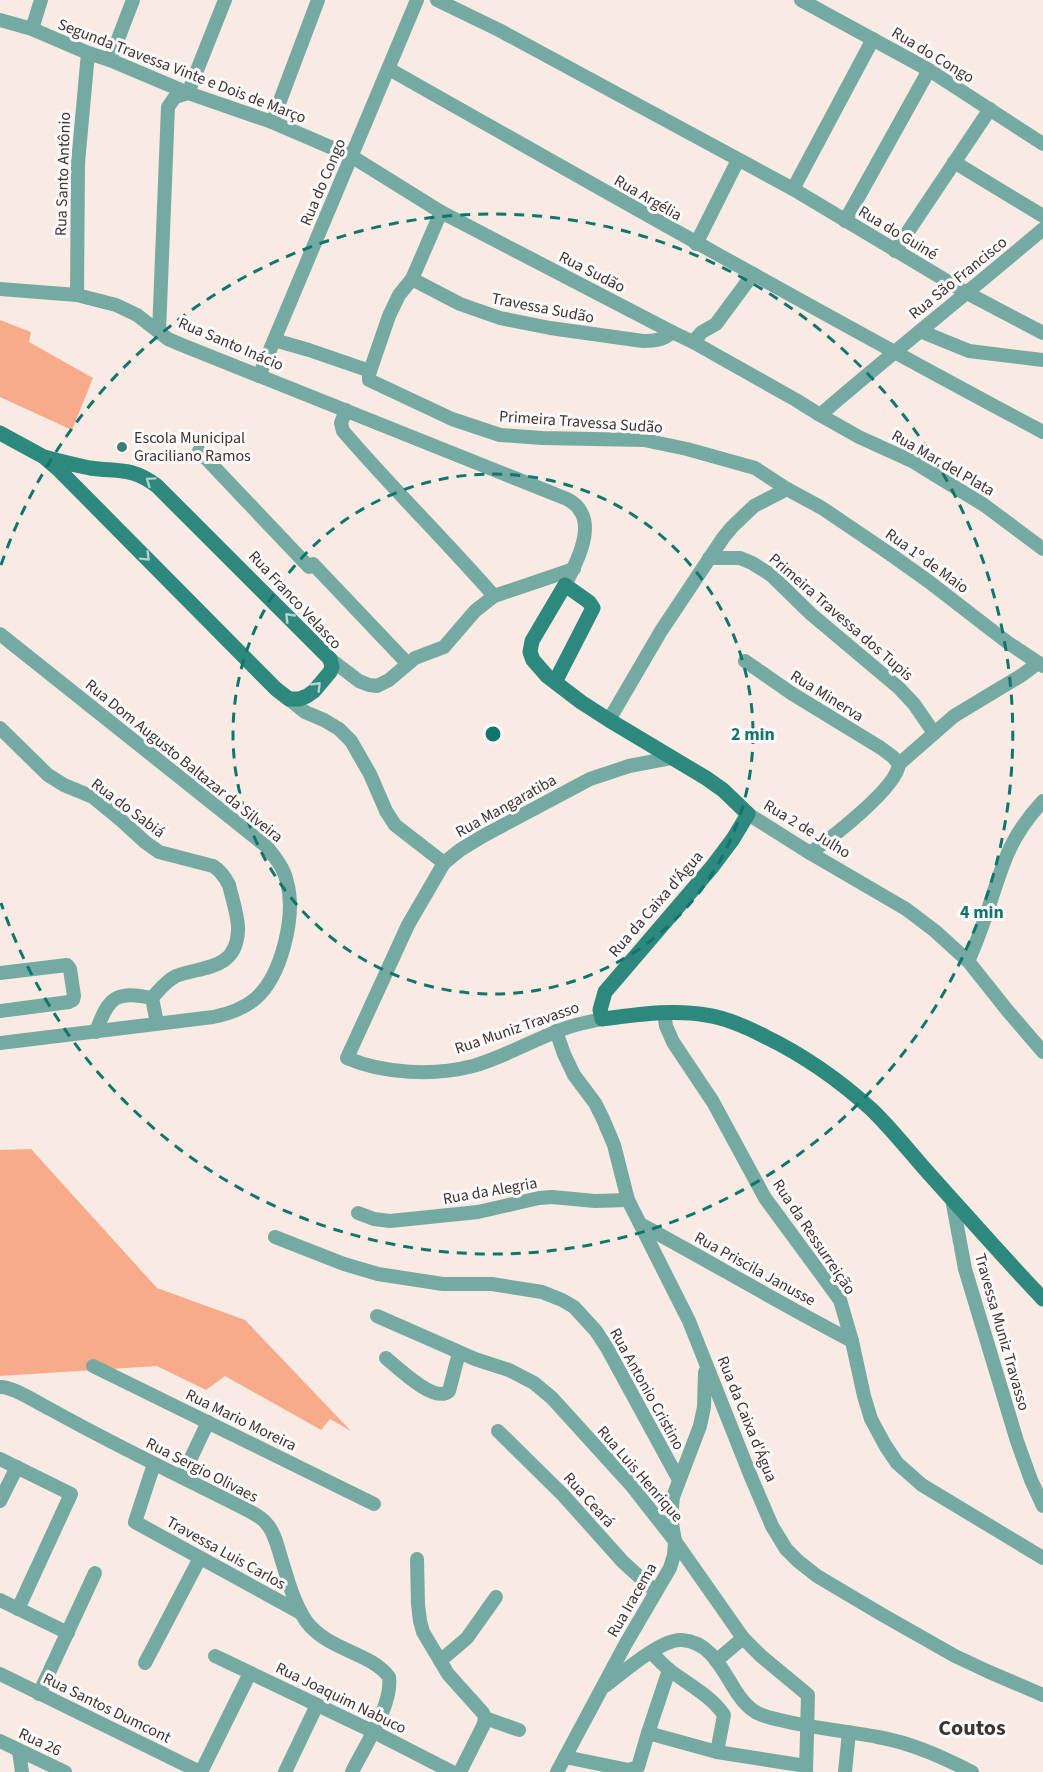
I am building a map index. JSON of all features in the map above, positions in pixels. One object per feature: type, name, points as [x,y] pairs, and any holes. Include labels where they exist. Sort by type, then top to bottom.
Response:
[{"type":"street","points":[[32,28],[41,0]]},
{"type":"street","points":[[110,60],[133,0]]},
{"type":"street","points":[[159,332],[168,107],[175,97],[188,93],[225,0]]},
{"type":"street","points":[[272,122],[318,0]]},
{"type":"street","name":"Rua do Congo","points":[[259,376],[417,0]]},
{"type":"street","name":"Rua do Guiné","points":[[437,0],[509,36],[793,189],[967,293],[1043,333]]},
{"type":"street","name":"Rua do Congo","points":[[801,0],[929,70],[1043,144]]},
{"type":"street","name":"Segunda Travessa Vinte e Dois de Março","points":[[0,20],[32,28],[88,53],[188,93],[272,122],[351,156]]},
{"type":"street","points":[[793,189],[873,39]]},
{"type":"street","name":"Rua Santo Antônio","points":[[77,295],[78,163],[88,53]]},
{"type":"street","name":"Rua Argélia","points":[[389,69],[696,244],[893,352]]},
{"type":"street","points":[[845,221],[929,70]]},
{"type":"street","points":[[895,251],[990,109]]},
{"type":"street","name":"Rua Sudão","points":[[351,156],[441,212],[693,342],[820,415]]},
{"type":"street","points":[[696,244],[738,160]]},
{"type":"street","points":[[954,162],[1043,216]]},
{"type":"street","points":[[372,377],[389,316],[399,295],[412,279],[441,212]]},
{"type":"street","name":"Rua São Francisco","points":[[820,415],[1043,229]]},
{"type":"street","points":[[693,342],[702,332],[716,324],[753,274]]},
{"type":"street","name":"Travessa Sudão","points":[[412,279],[482,313],[520,323],[643,341],[660,340],[672,332]]},
{"type":"street","name":"Rua Santo Inácio","points":[[0,289],[77,295],[126,309],[182,345],[567,498],[581,511],[584,520],[584,539],[574,569],[532,641],[530,652],[532,660]]},
{"type":"street","points":[[920,331],[969,351],[1043,360]]},
{"type":"street","name":"Primeira Travessa Sudão","points":[[273,340],[309,350],[372,377],[452,419],[500,435],[653,441],[755,468],[788,489]]},
{"type":"street","points":[[893,352],[1043,432]]},
{"type":"street","points":[[346,410],[341,423],[343,431],[494,596]]},
{"type":"street","name":"Rua Mar del Plata","points":[[820,415],[859,437],[914,462],[984,504],[1043,549]]},
{"type":"street","name":"Rua Franco Velasco","points":[[0,433],[44,457],[72,482],[276,689],[289,699],[307,696],[330,672],[332,667],[330,659],[146,477],[132,472],[85,467],[44,457]]},
{"type":"street","points":[[199,451],[407,663]]},
{"type":"street","points":[[609,720],[661,631],[732,527],[754,507],[788,489]]},
{"type":"street","name":"Rua 1º de Maio","points":[[788,489],[822,508],[899,561],[1040,665]]},
{"type":"street","name":"Primeira Travessa dos Tupis","points":[[710,558],[740,558],[771,575],[811,614],[899,688],[914,704],[934,733]]},
{"type":"street","points":[[330,659],[359,681],[377,686],[389,680],[415,658],[444,647],[475,611],[494,596],[574,569]]},
{"type":"street","points":[[555,682],[593,609],[589,602],[565,585]]},
{"type":"street","name":"Rua Dom Augusto Baltazar da Silveira","points":[[0,634],[266,846],[279,861],[287,880],[290,896],[290,920],[276,968],[263,991],[247,1005],[231,1013],[213,1017],[0,1043]]},
{"type":"street","name":"Rua 2 de Julho","points":[[532,660],[540,671],[609,720],[723,790],[748,814],[906,909],[935,931],[968,961],[1006,1010],[1043,1052]]},
{"type":"street","name":"Rua Minerva","points":[[745,661],[896,760]]},
{"type":"street","points":[[810,853],[849,823],[880,793],[898,771],[896,760],[972,704],[1040,665]]},
{"type":"street","points":[[289,699],[305,712],[339,729],[351,741],[395,825],[444,863]]},
{"type":"street","name":"Rua do Sabiá","points":[[0,728],[48,775],[64,785],[93,797],[159,852],[213,866],[220,870],[226,879],[238,930],[234,946],[223,961],[212,967],[175,977],[152,998]]},
{"type":"street","name":"Rua Mangaratiba","points":[[355,1037],[408,925],[444,863],[483,836],[590,778],[629,766],[671,758]]},
{"type":"street","points":[[968,961],[985,923],[1005,859],[1015,840],[1043,801]]},
{"type":"street","name":"Rua da Caixa d'Água","points":[[602,1019],[600,1010],[605,992],[712,867],[748,814]]},
{"type":"street","points":[[0,973],[67,965],[70,969],[74,994],[73,1000],[69,1002],[0,1011]]},
{"type":"street","points":[[96,1032],[110,1002],[124,995],[132,994],[152,998],[157,1023]]},
{"type":"street","name":"Rua Muniz Travasso","points":[[355,1037],[347,1058],[354,1061],[398,1070],[440,1071],[474,1065],[556,1031],[602,1019],[664,1012],[707,1015],[729,1021],[781,1044],[814,1064],[873,1111],[1007,1262],[1043,1299]]},
{"type":"street","name":"Rua da Ressurreição","points":[[664,1012],[666,1026],[673,1042],[713,1102],[765,1198],[840,1300],[871,1419],[897,1463],[922,1485],[1043,1558]]},
{"type":"street","name":"Rua da Caixa d'Água","points":[[556,1031],[574,1075],[595,1103],[603,1119],[614,1144],[628,1200],[689,1321],[751,1478],[772,1526],[786,1549],[798,1562],[817,1576],[955,1656],[1043,1695]]},
{"type":"street","name":"Rua da Alegria","points":[[358,1214],[390,1221],[478,1212],[545,1198],[628,1200]]},
{"type":"street","name":"Travessa Muniz Travasso","points":[[952,1199],[965,1269],[1017,1441],[1043,1506]]},
{"type":"street","name":"Rua Priscila Janusse","points":[[642,1226],[852,1341]]},
{"type":"street","name":"Rua Antonio Cristino","points":[[275,1238],[378,1274],[443,1284],[492,1284],[530,1289],[570,1304],[591,1325],[607,1348],[679,1480]]},
{"type":"street","name":"Rua Luis Henrique","points":[[377,1316],[459,1353],[509,1370],[534,1383],[552,1398],[617,1468],[675,1541],[743,1638],[808,1695],[807,1726]]},
{"type":"street","points":[[386,1358],[414,1382],[439,1395],[449,1391],[459,1353]]},
{"type":"street","name":"Rua Iracema","points":[[557,1772],[655,1591],[670,1568],[675,1541],[671,1518],[673,1497],[694,1443],[704,1407],[705,1362]]},
{"type":"street","name":"Rua Mario Moreira","points":[[93,1366],[375,1504]]},
{"type":"street","name":"Rua Sergio Olivaes","points":[[1,1386],[18,1392],[99,1437],[251,1512],[266,1522],[302,1613],[312,1628],[322,1637],[377,1666],[388,1675],[390,1683],[384,1708],[374,1732]]},
{"type":"street","points":[[182,1477],[208,1422]]},
{"type":"street","name":"Rua Ceará","points":[[498,1431],[563,1495],[623,1562],[655,1591]]},
{"type":"street","points":[[0,1459],[71,1494],[18,1609]]},
{"type":"street","name":"Travessa Luis Carlos","points":[[154,1464],[135,1522],[302,1613]]},
{"type":"street","points":[[0,1501],[17,1467]]},
{"type":"street","points":[[145,1663],[200,1558]]},
{"type":"street","points":[[417,1559],[421,1626],[440,1661],[485,1718],[519,1730]]},
{"type":"street","points":[[39,1694],[95,1573]]},
{"type":"street","points":[[440,1661],[467,1638],[496,1598]]},
{"type":"street","points":[[0,1600],[68,1633]]},
{"type":"street","points":[[716,1661],[743,1638]]},
{"type":"street","points":[[602,1689],[651,1652],[672,1640],[683,1640],[703,1647],[712,1654],[747,1705],[755,1712],[807,1726],[903,1742],[927,1751],[954,1768],[972,1772]]},
{"type":"street","points":[[651,1652],[669,1670],[705,1697],[724,1715],[717,1752]]},
{"type":"street","name":"Rua Joaquim Nabuco","points":[[215,1656],[452,1772]]},
{"type":"street","points":[[565,1757],[634,1770],[640,1764],[669,1670]]},
{"type":"street","points":[[200,1772],[250,1673]]},
{"type":"street","name":"Rua Santos Dumcont","points":[[0,1674],[200,1772]]},
{"type":"street","points":[[285,1772],[317,1705]]},
{"type":"street","points":[[460,1772],[485,1718]]},
{"type":"street","points":[[648,1733],[717,1752],[806,1769],[807,1726]]},
{"type":"street","points":[[352,1772],[374,1732]]},
{"type":"street","points":[[845,1772],[849,1732]]},
{"type":"street","name":"Rua 26","points":[[0,1741],[65,1772]]},
{"type":"street","points":[[19,1751],[22,1772]]},
{"type":"shaded area","points":[[0,320],[31,332],[29,342],[93,378],[72,430],[0,397]]},
{"type":"shaded area","points":[[31,1149],[157,1288],[245,1320],[351,1431],[330,1419],[321,1430],[225,1376],[206,1390],[157,1366],[0,1376],[0,1150]]},
{"type":"place","name":"Escola Municipal Graciliano Ramos","points":[[122,447]]},
{"type":"district","name":"Coutos","points":[[972,1728]]}]
